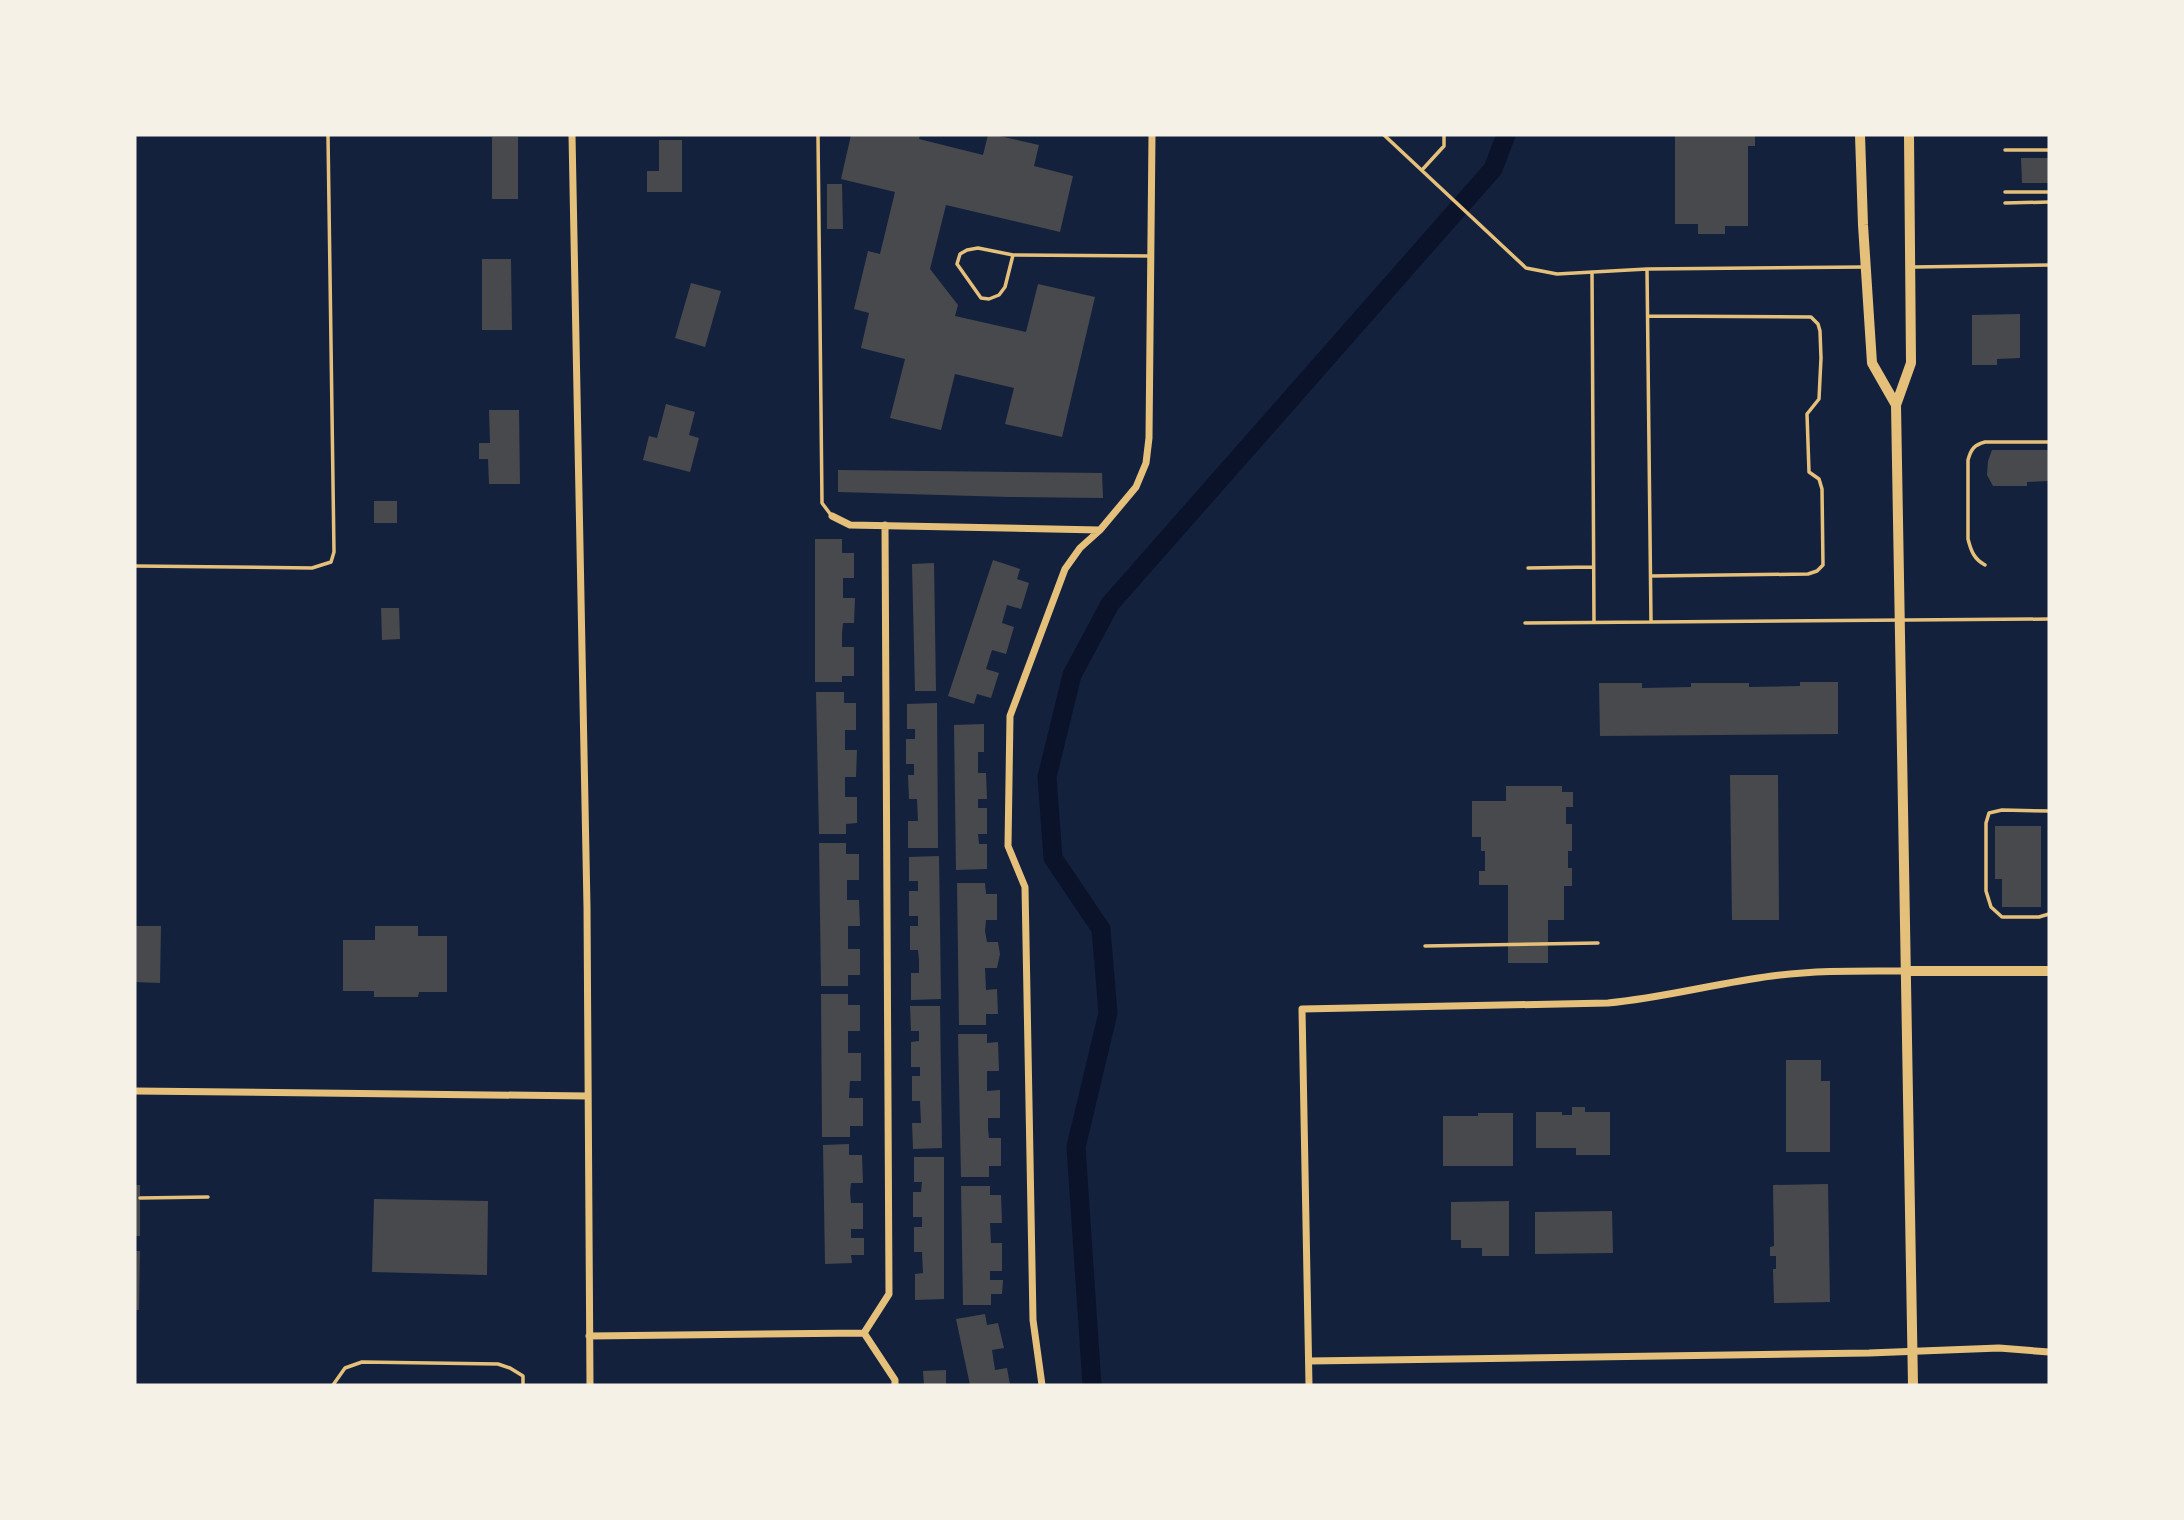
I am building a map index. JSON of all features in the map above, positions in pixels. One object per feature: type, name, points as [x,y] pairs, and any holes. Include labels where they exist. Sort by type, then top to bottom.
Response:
[{"type":"main road","points":[[1860,135],[1872,363],[1896,405]]},
{"type":"main road","points":[[1909,135],[1911,363],[1896,405],[1913,1385]]},
{"type":"street","points":[[572,135],[587,907],[590,1385]]},
{"type":"street","points":[[1042,1385],[1033,1320],[1025,887],[1008,846],[1010,716],[1065,569],[1080,548],[1100,530],[1136,487],[1146,463],[1149,438],[1152,135]]},
{"type":"street","points":[[832,516],[850,525],[1100,530]]},
{"type":"street","points":[[864,1333],[890,1294],[885,525]]},
{"type":"street","points":[[1309,1385],[1302,1009],[1608,1003],[1646,1000],[1770,976],[1817,971],[2049,971]]},
{"type":"street","points":[[135,1091],[588,1096]]},
{"type":"street","points":[[589,1336],[864,1333]]},
{"type":"street","points":[[864,1333],[895,1380],[895,1385]]},
{"type":"street","points":[[1309,1362],[1912,1352],[1999,1348],[2049,1352]]},
{"type":"lane","points":[[818,135],[822,503],[832,516]]},
{"type":"lane","points":[[1384,135],[1526,268],[1557,274],[1647,269],[1865,267]]},
{"type":"lane","points":[[1422,170],[1444,146],[1444,135]]},
{"type":"lane","points":[[2004,150],[2049,150]]},
{"type":"lane","points":[[2004,192],[2049,192]]},
{"type":"lane","points":[[2004,203],[2049,202]]},
{"type":"lane","points":[[1013,255],[1004,287],[999,295],[989,299],[981,298],[957,264],[960,254],[978,248],[1013,255],[1152,256]]},
{"type":"lane","points":[[1912,267],[2049,265]]},
{"type":"lane","points":[[1647,269],[1651,622]]},
{"type":"lane","points":[[1592,272],[1594,622]]},
{"type":"lane","points":[[1648,316],[1811,317],[1818,324],[1820,331],[1821,372],[1819,399],[1807,414],[1809,472],[1819,480],[1822,489],[1823,565],[1808,574],[1651,576]]},
{"type":"lane","points":[[1985,565],[1977,560],[1971,551],[1968,539],[1968,460],[1971,450],[1985,442],[2049,442]]},
{"type":"lane","points":[[1528,568],[1593,566]]},
{"type":"lane","points":[[1525,623],[2049,619]]},
{"type":"lane","points":[[2049,811],[2002,810],[1989,813],[1986,823],[1986,891],[1991,907],[2002,917],[2039,917],[2049,914]]},
{"type":"lane","points":[[1425,946],[1598,943]]},
{"type":"lane","points":[[140,1198],[208,1197]]},
{"type":"lane","points":[[333,1385],[345,1368],[362,1362],[498,1364],[523,1376],[523,1385]]},
{"type":"path","points":[[135,565],[312,568],[331,562],[334,552],[328,135]]},
{"type":"building","points":[[851,135],[920,135],[919,139],[983,155],[988,135],[995,135],[1039,145],[1034,166],[1073,176],[1060,232],[946,205],[930,269],[958,305],[955,316],[1026,332],[1038,284],[1095,297],[1062,437],[1005,424],[1014,388],[955,374],[941,430],[890,418],[905,359],[861,348],[869,313],[854,309],[868,251],[880,254],[895,192],[841,179]]},
{"type":"building","points":[[1675,135],[1755,135],[1755,146],[1748,146],[1748,226],[1725,226],[1725,234],[1698,234],[1698,224],[1675,224]]},
{"type":"building","points":[[492,137],[518,137],[518,199],[492,199]]},
{"type":"building","points":[[659,140],[682,140],[682,192],[647,192],[647,171],[659,171]]},
{"type":"building","points":[[2021,158],[2049,158],[2049,183],[2022,183]]},
{"type":"building","points":[[827,184],[842,184],[843,229],[827,229]]},
{"type":"building","points":[[482,259],[511,259],[512,330],[482,330]]},
{"type":"building","points":[[691,283],[721,291],[705,347],[675,338]]},
{"type":"building","points":[[2020,314],[2020,358],[1997,359],[1997,365],[1972,365],[1972,315]]},
{"type":"building","points":[[666,404],[695,412],[689,435],[699,438],[690,472],[643,460],[649,436],[657,438]]},
{"type":"building","points":[[489,410],[519,410],[520,484],[489,484],[488,459],[479,459],[479,443],[490,443]]},
{"type":"building","points":[[1992,450],[2049,450],[2049,481],[2027,482],[2027,486],[1993,486],[1987,475]]},
{"type":"building","points":[[838,470],[1102,473],[1103,498],[838,492]]},
{"type":"building","points":[[374,501],[397,501],[397,523],[374,523]]},
{"type":"building","points":[[815,539],[842,539],[842,553],[854,553],[854,578],[843,578],[843,598],[855,598],[854,623],[843,623],[842,647],[854,647],[854,676],[842,676],[842,682],[815,682]]},
{"type":"building","points":[[993,560],[1020,569],[1017,579],[1029,583],[1021,609],[1007,605],[1002,623],[1014,627],[1006,654],[992,650],[986,669],[999,673],[991,698],[977,694],[974,704],[948,696]]},
{"type":"building","points":[[934,563],[936,691],[915,691],[912,564]]},
{"type":"building","points":[[381,608],[399,608],[400,639],[382,640]]},
{"type":"building","points":[[1800,682],[1838,682],[1838,734],[1600,736],[1599,683],[1642,683],[1642,688],[1691,687],[1691,683],[1749,683],[1749,687],[1800,686]]},
{"type":"building","points":[[816,692],[844,692],[844,703],[856,703],[856,730],[845,730],[845,750],[857,750],[856,777],[845,777],[845,797],[857,797],[857,823],[846,824],[846,834],[819,834]]},
{"type":"building","points":[[937,703],[938,848],[908,848],[908,821],[918,821],[917,799],[909,799],[908,775],[914,775],[914,764],[906,764],[906,739],[915,739],[915,729],[907,729],[907,704]]},
{"type":"building","points":[[984,724],[984,752],[978,752],[978,773],[986,773],[987,799],[978,799],[978,808],[987,808],[987,834],[978,834],[979,844],[987,844],[987,869],[956,870],[954,725]]},
{"type":"building","points":[[1730,775],[1778,775],[1779,920],[1732,920]]},
{"type":"building","points":[[1506,786],[1562,786],[1562,792],[1573,792],[1573,807],[1566,807],[1566,824],[1572,824],[1572,851],[1568,851],[1568,868],[1572,868],[1572,886],[1564,886],[1564,920],[1548,920],[1548,963],[1508,963],[1508,885],[1479,885],[1479,871],[1485,871],[1485,851],[1481,851],[1481,837],[1472,837],[1472,801],[1506,801]]},
{"type":"building","points":[[1995,826],[2041,826],[2041,907],[2002,907],[2002,879],[1995,879]]},
{"type":"building","points":[[819,843],[846,843],[846,854],[859,854],[859,880],[847,880],[847,900],[859,900],[860,926],[848,926],[848,949],[860,949],[860,975],[848,975],[848,986],[821,986]]},
{"type":"building","points":[[939,856],[941,999],[911,1000],[911,973],[919,973],[919,960],[918,950],[910,950],[910,926],[918,926],[918,916],[909,916],[909,891],[918,891],[918,881],[909,881],[909,857]]},
{"type":"building","points":[[957,883],[985,883],[986,894],[997,894],[997,920],[986,920],[985,931],[987,942],[998,942],[1000,954],[997,968],[985,968],[986,990],[997,989],[998,1014],[986,1014],[986,1025],[959,1025]]},
{"type":"building","points":[[135,926],[161,926],[160,983],[135,982]]},
{"type":"building","points":[[375,926],[418,926],[418,936],[447,936],[447,992],[419,992],[418,997],[374,997],[374,991],[343,991],[343,940],[375,940]]},
{"type":"building","points":[[821,994],[848,994],[848,1005],[860,1005],[860,1031],[848,1031],[848,1053],[861,1053],[861,1081],[850,1081],[849,1098],[863,1098],[863,1126],[850,1126],[850,1137],[822,1137]]},
{"type":"building","points":[[910,1006],[940,1006],[942,1148],[913,1149],[912,1123],[921,1123],[920,1101],[912,1101],[912,1076],[920,1076],[920,1067],[911,1067],[911,1042],[919,1041],[919,1031],[911,1031]]},
{"type":"building","points":[[958,1034],[987,1034],[987,1043],[998,1042],[999,1071],[987,1071],[987,1091],[1000,1090],[1000,1118],[988,1118],[988,1129],[989,1138],[1001,1138],[1001,1166],[989,1166],[989,1177],[961,1177]]},
{"type":"building","points":[[1786,1060],[1821,1060],[1821,1081],[1830,1081],[1830,1152],[1786,1152]]},
{"type":"building","points":[[1572,1107],[1585,1107],[1585,1112],[1610,1112],[1610,1155],[1576,1155],[1576,1148],[1536,1148],[1536,1112],[1562,1112],[1562,1115],[1572,1115]]},
{"type":"building","points":[[1478,1113],[1513,1113],[1513,1166],[1443,1166],[1443,1116],[1478,1116]]},
{"type":"building","points":[[849,1144],[849,1155],[862,1155],[863,1183],[851,1183],[850,1192],[851,1203],[863,1203],[863,1229],[851,1229],[851,1238],[864,1238],[864,1255],[851,1255],[852,1263],[825,1264],[823,1145]]},
{"type":"building","points":[[914,1157],[944,1157],[944,1299],[915,1300],[915,1274],[923,1273],[922,1252],[914,1252],[914,1227],[922,1227],[922,1217],[913,1217],[913,1192],[921,1192],[922,1182],[914,1182]]},
{"type":"building","points":[[1828,1184],[1830,1302],[1774,1303],[1773,1269],[1776,1269],[1776,1256],[1770,1256],[1770,1247],[1774,1246],[1773,1185]]},
{"type":"building","points":[[135,1185],[140,1185],[140,1236],[135,1236]]},
{"type":"building","points":[[961,1186],[990,1186],[990,1195],[1001,1195],[1002,1223],[990,1223],[991,1243],[1002,1243],[1002,1271],[990,1271],[990,1280],[1003,1280],[1002,1294],[991,1294],[991,1305],[963,1305]]},
{"type":"building","points":[[374,1199],[488,1201],[487,1275],[372,1272]]},
{"type":"building","points":[[1509,1201],[1509,1256],[1482,1256],[1482,1248],[1461,1248],[1461,1240],[1451,1240],[1451,1202]]},
{"type":"building","points":[[1612,1211],[1613,1253],[1535,1254],[1535,1212]]},
{"type":"building","points":[[135,1251],[140,1251],[139,1310],[135,1310]]},
{"type":"building","points":[[985,1314],[987,1325],[998,1323],[1004,1348],[992,1350],[995,1370],[1007,1368],[1010,1385],[970,1385],[956,1319]]},
{"type":"building","points":[[946,1370],[946,1385],[924,1385],[923,1371]]},
{"type":"waterway","points":[[1092,1385],[1076,1147],[1108,1013],[1101,929],[1053,858],[1047,777],[1072,675],[1110,604],[1493,169],[1506,135]]}]
